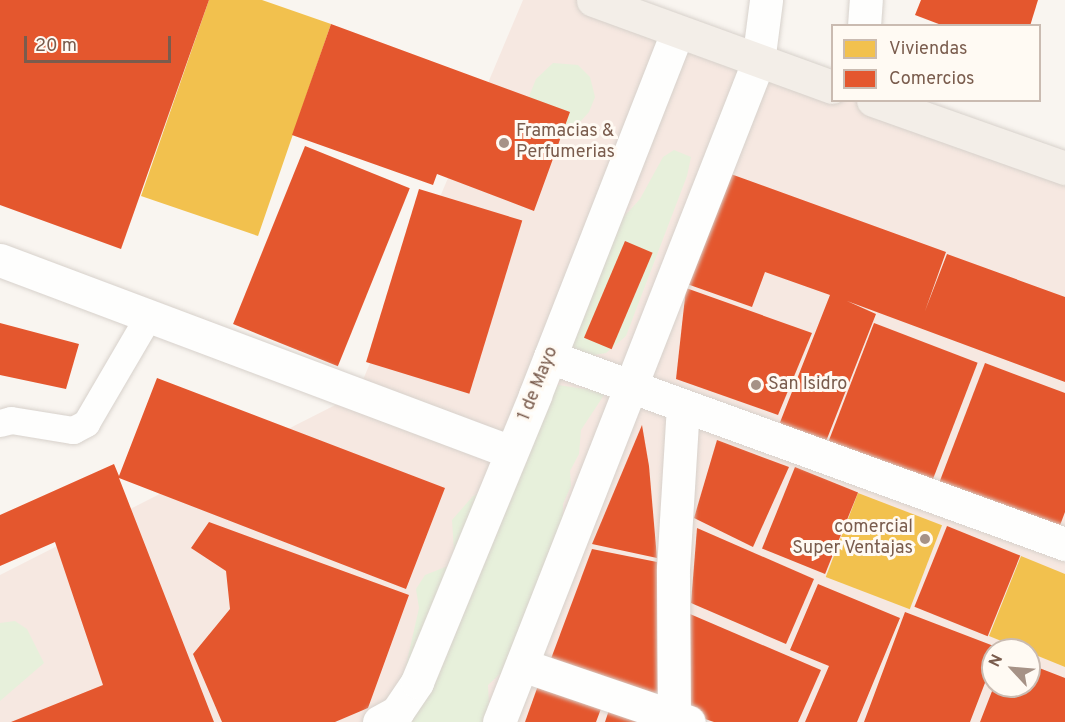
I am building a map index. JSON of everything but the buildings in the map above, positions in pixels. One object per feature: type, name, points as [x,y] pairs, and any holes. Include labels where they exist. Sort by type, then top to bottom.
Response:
[{"type":"main road","points":[[593,0],[758,62],[831,87]]},
{"type":"main road","points":[[879,102],[1065,168]]},
{"type":"street","points":[[499,722],[628,386],[758,62],[766,0]]},
{"type":"street","points":[[864,24],[866,0]]},
{"type":"street","name":"1 de Mayo","points":[[379,722],[397,712],[417,682],[550,357],[677,32]]},
{"type":"street","points":[[0,260],[511,452]]},
{"type":"street","points":[[550,357],[1065,544]]},
{"type":"street","points":[[522,665],[679,720],[673,569],[683,407]]},
{"type":"lane","points":[[0,423],[11,420],[73,430],[86,423],[148,315]]},
{"type":"shaded area","points":[[523,0],[597,0],[831,100],[831,102],[881,102],[1065,168],[1065,722],[0,722],[0,575],[357,394]]},
{"type":"green space","points":[[553,63],[578,65],[590,77],[595,97],[589,112],[571,132],[551,126],[526,104],[536,79]]},
{"type":"green space","points":[[674,150],[691,157],[687,176],[626,336],[606,353],[589,356],[571,347],[619,222],[640,199],[663,157]]},
{"type":"green space","points":[[558,385],[606,392],[581,430],[579,454],[570,471],[571,486],[563,504],[563,523],[513,662],[488,685],[490,722],[377,722],[405,670],[419,608],[416,589],[425,575],[448,566],[454,551],[452,520],[473,496],[488,491],[542,390]]},
{"type":"green space","points":[[15,621],[27,629],[44,663],[0,701],[0,623]]},
{"type":"place","name":"Framacias & Perfumerias","points":[[504,143]]},
{"type":"place","name":"San Isidro","points":[[756,385]]},
{"type":"place","name":"comercial Super Ventajas","points":[[925,539]]}]
